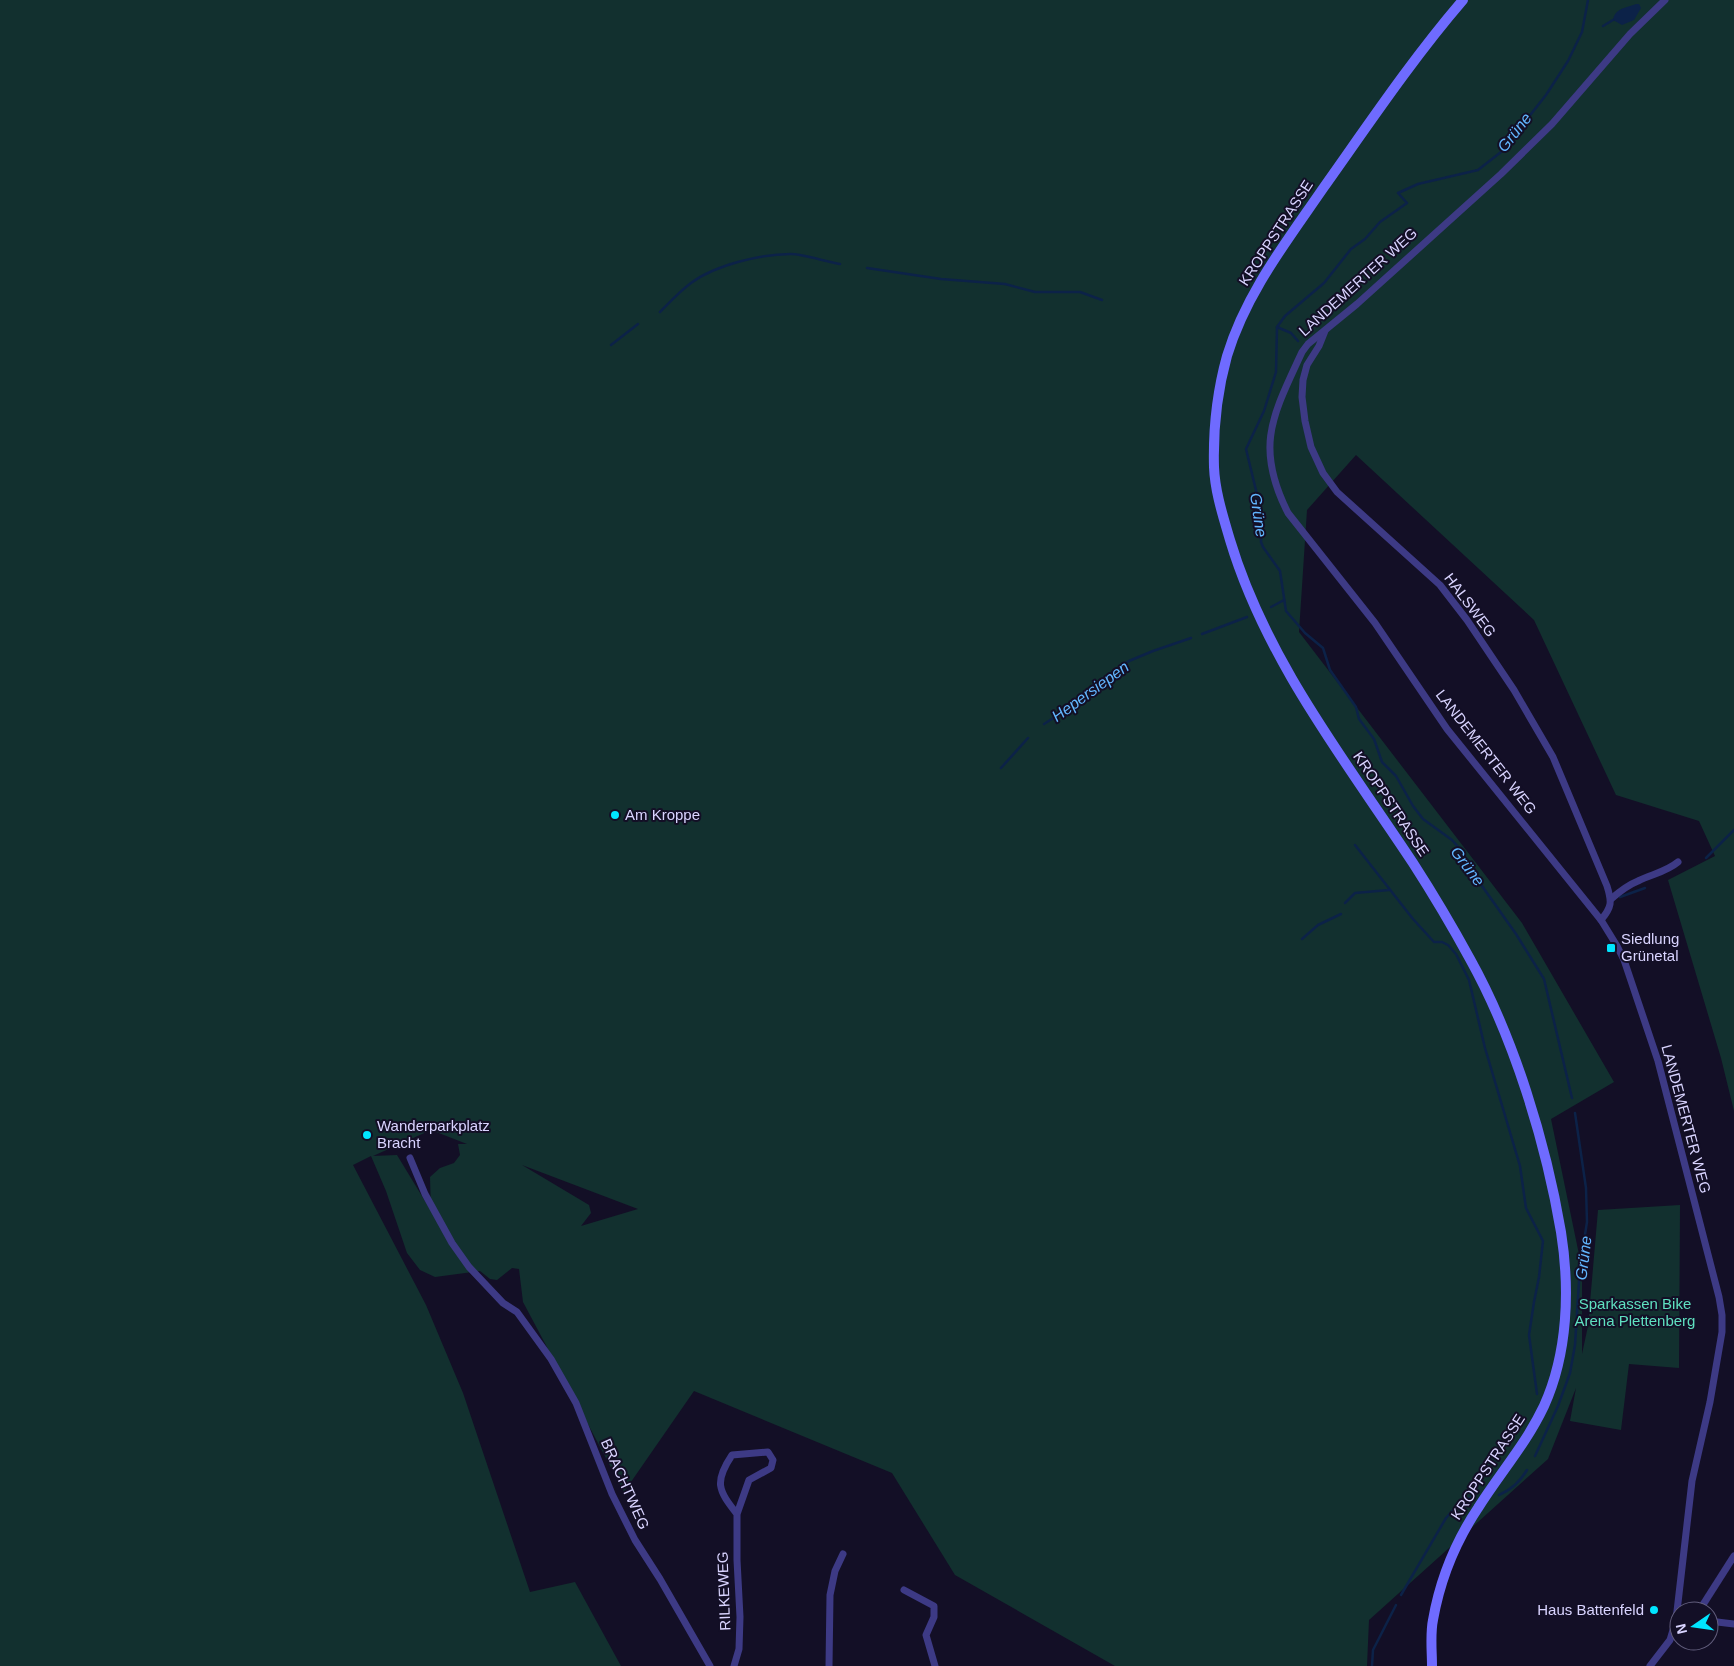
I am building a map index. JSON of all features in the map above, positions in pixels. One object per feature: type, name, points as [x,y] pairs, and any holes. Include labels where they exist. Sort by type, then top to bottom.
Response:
[{"type":"street","name":"KROPPSTRASSE","points":[[1432,1666],[1432,1624],[1451,1558],[1478,1507],[1518,1452],[1532,1429],[1545,1403],[1556,1371],[1563,1337],[1566,1300],[1561,1233],[1539,1134],[1510,1045],[1491,1000],[1472,961],[1415,866],[1335,748],[1288,672],[1250,596],[1237,565],[1218,496],[1214,469],[1214,442],[1217,402],[1228,355],[1236,330],[1269,266],[1424,49],[1463,0]]},
{"type":"street","name":"LANDEMERTER WEG","points":[[1665,0],[1630,34],[1552,124],[1501,174],[1357,304],[1316,336],[1302,352],[1277,409],[1268,443],[1270,466],[1278,493],[1288,513],[1375,623],[1447,729],[1601,920],[1624,960],[1658,1061],[1717,1288],[1722,1315],[1722,1332],[1710,1402],[1692,1480],[1680,1601]]},
{"type":"street","name":"HALSWEG","points":[[1326,329],[1319,346],[1307,366],[1303,380],[1302,397],[1311,447],[1322,473],[1337,492],[1440,586],[1467,620],[1514,690],[1553,757],[1611,899]]},
{"type":"street","points":[[1601,920],[1609,910],[1611,899],[1626,887],[1670,869],[1678,862]]},
{"type":"street","name":"BRACHTWEG","points":[[410,1158],[425,1194],[452,1243],[484,1284],[504,1303],[517,1312],[550,1359],[576,1403],[612,1494],[635,1540],[660,1579],[710,1666]]},
{"type":"street","name":"RILKEWEG","points":[[734,1666],[740,1650],[737,1514],[749,1480],[771,1468],[773,1460],[768,1452],[732,1455],[723,1468],[720,1480],[721,1490],[737,1514]]},
{"type":"street","points":[[829,1666],[830,1595],[834,1571],[843,1554]]},
{"type":"street","points":[[1705,1601],[1734,1556]]},
{"type":"street","points":[[904,1590],[934,1606],[934,1616],[926,1635],[935,1666]]},
{"type":"street","points":[[1719,1623],[1734,1624]]},
{"type":"street","name":"LANDEMERTER WEG","points":[[1650,1666],[1669,1641]]},
{"type":"green space","name":"Sparkassen Bike Arena Plettenberg","points":[[0,0],[1734,0],[1734,1111],[1721,1058],[1668,880],[1715,856],[1699,821],[1616,795],[1534,620],[1356,455],[1307,510],[1299,632],[1522,923],[1614,1082],[1551,1119],[1582,1269],[1582,1354],[1588,1326],[1598,1210],[1680,1205],[1679,1368],[1629,1364],[1621,1430],[1570,1421],[1576,1388],[1548,1459],[1369,1620],[1367,1666],[1115,1666],[955,1575],[892,1473],[694,1391],[624,1492],[523,1302],[519,1269],[512,1268],[497,1280],[490,1279],[480,1271],[435,1277],[420,1270],[407,1253],[386,1191],[371,1156],[353,1165],[426,1305],[463,1393],[530,1592],[575,1582],[621,1666],[0,1666]],"holes":[[[431,1130],[467,1144],[458,1144],[460,1155],[454,1163],[440,1168],[430,1177],[431,1211],[397,1155],[373,1156]],[[522,1165],[638,1209],[581,1226],[591,1213],[589,1205]]]},
{"type":"water","points":[[1639,4],[1641,8],[1634,20],[1622,25],[1613,20],[1616,13]]},
{"type":"waterway","name":"Grüne","points":[[1572,1098],[1544,979],[1516,934],[1470,869],[1461,850],[1452,840],[1423,819],[1413,806],[1396,776],[1382,762],[1374,739],[1359,719],[1356,707],[1330,670],[1323,648],[1305,633],[1286,611],[1280,571],[1261,542],[1262,515],[1246,449],[1264,411],[1276,372],[1277,327],[1285,316],[1324,283],[1351,249],[1365,239],[1380,222],[1407,203],[1398,193],[1418,184],[1478,170],[1501,152],[1546,95],[1568,61],[1582,32],[1588,0]]},
{"type":"waterway","points":[[1603,26],[1613,20]]},
{"type":"waterway","points":[[660,312],[691,283],[701,277],[725,266],[753,258],[791,254],[840,264]]},
{"type":"waterway","points":[[867,268],[941,279],[1005,284],[1035,292],[1080,292],[1102,300]]},
{"type":"waterway","points":[[611,345],[638,324]]},
{"type":"waterway","points":[[1277,327],[1291,333],[1298,341]]},
{"type":"waterway","name":"Hepersiepen","points":[[1271,607],[1284,600]]},
{"type":"waterway","name":"Hepersiepen","points":[[1202,634],[1247,617]]},
{"type":"waterway","name":"Hepersiepen","points":[[1044,724],[1066,710],[1095,684],[1129,661],[1191,638]]},
{"type":"waterway","name":"Hepersiepen","points":[[1001,768],[1028,738]]},
{"type":"waterway","points":[[1706,858],[1734,830]]},
{"type":"waterway","points":[[1355,845],[1413,919],[1434,942],[1442,942],[1448,945],[1456,954],[1469,980],[1485,1048],[1520,1166],[1526,1208],[1543,1241],[1529,1335],[1537,1394]]},
{"type":"waterway","points":[[1620,897],[1645,888]]},
{"type":"waterway","points":[[1345,903],[1355,893],[1389,890]]},
{"type":"waterway","points":[[1302,939],[1318,925],[1341,914]]},
{"type":"waterway","name":"Grüne","points":[[1535,1456],[1558,1406],[1570,1373],[1575,1345],[1580,1266],[1587,1222],[1586,1188],[1575,1113]]},
{"type":"waterway","name":"Grüne","points":[[1499,1495],[1515,1485],[1527,1470]]},
{"type":"waterway","name":"Grüne","points":[[1401,1595],[1446,1518],[1454,1509],[1474,1495]]},
{"type":"waterway","name":"Grüne","points":[[1372,1666],[1373,1650],[1396,1605]]},
{"type":"place","name":"Am Kroppe","points":[[615,815]]},
{"type":"place","name":"Siedlung Grünetal","points":[[1611,948]]},
{"type":"place","name":"Wanderparkplatz Bracht","points":[[367,1135]]},
{"type":"place","name":"Haus Battenfeld","points":[[1654,1610]]}]
